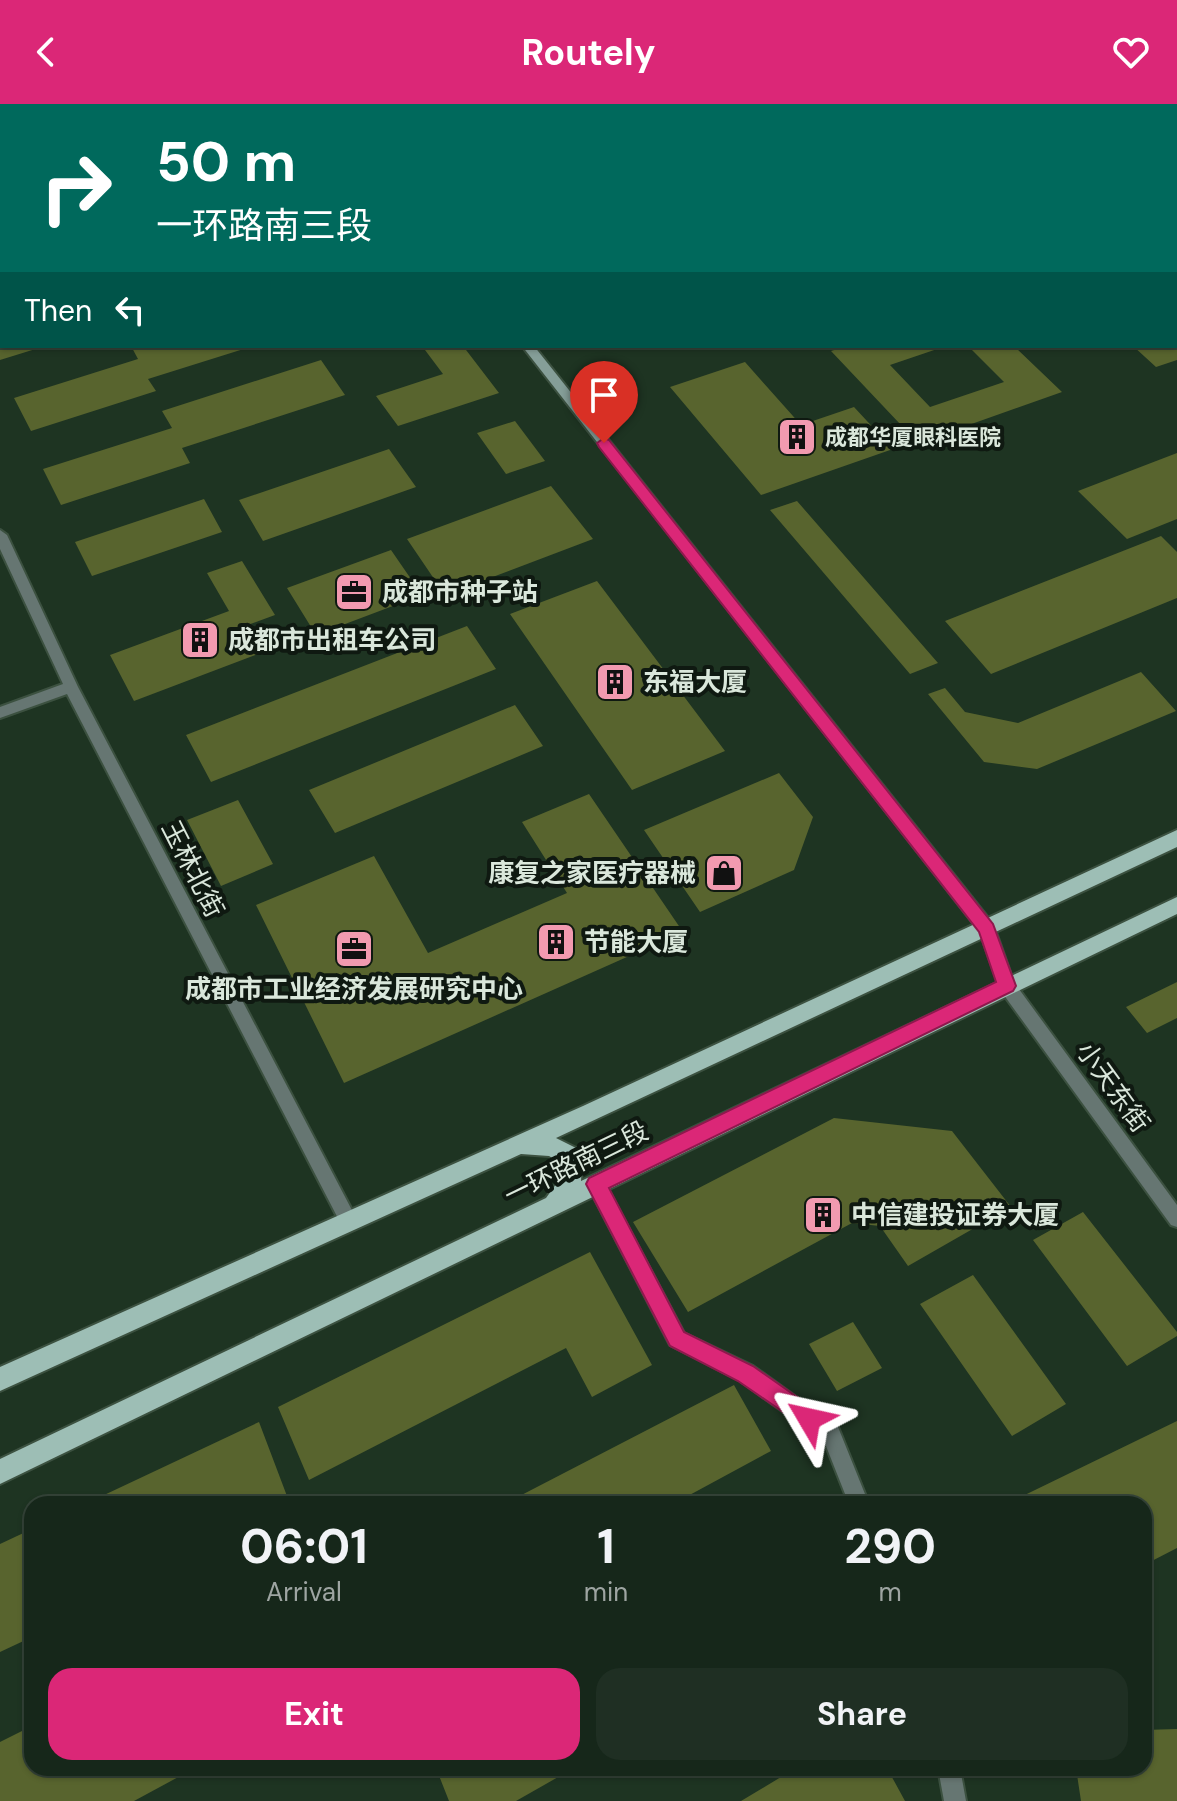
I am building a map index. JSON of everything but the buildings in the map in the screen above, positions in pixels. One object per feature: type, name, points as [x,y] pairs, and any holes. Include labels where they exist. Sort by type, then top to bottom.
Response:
[{"type":"main road","points":[[530,348],[987,929],[1007,986]]},
{"type":"main road","name":"一环路南三段","points":[[0,1379],[518,1145],[1177,838]]},
{"type":"main road","name":"一环路南三段","points":[[0,1472],[1177,905]]},
{"type":"main road","points":[[518,1145],[551,1146],[570,1156],[574,1172],[568,1189],[550,1207]]},
{"type":"street","name":"玉林北街","points":[[0,535],[71,687],[349,1222]]},
{"type":"street","points":[[0,713],[71,687]]},
{"type":"street","name":"小天东街","points":[[1007,986],[1177,1219]]},
{"type":"street","points":[[596,1184],[677,1339],[746,1373],[831,1434],[856,1496]]},
{"type":"street","points":[[950,1776],[955,1801]]},
{"type":"place","name":"成都华厦眼科医院","points":[[797,437]]},
{"type":"place","name":"成都市种子站","points":[[354,592]]},
{"type":"place","name":"成都市出租车公司","points":[[200,640]]},
{"type":"place","name":"东福大厦","points":[[615,682]]},
{"type":"place","name":"康复之家医疗器械","points":[[724,873]]},
{"type":"place","name":"节能大厦","points":[[556,942]]},
{"type":"place","name":"成都市工业经济发展研究中心","points":[[354,949]]},
{"type":"place","name":"中信建投证券大厦","points":[[823,1215]]},
{"type":"route","points":[[604,443],[987,929],[1007,986],[596,1184],[677,1339],[746,1373],[809,1419]]}]
